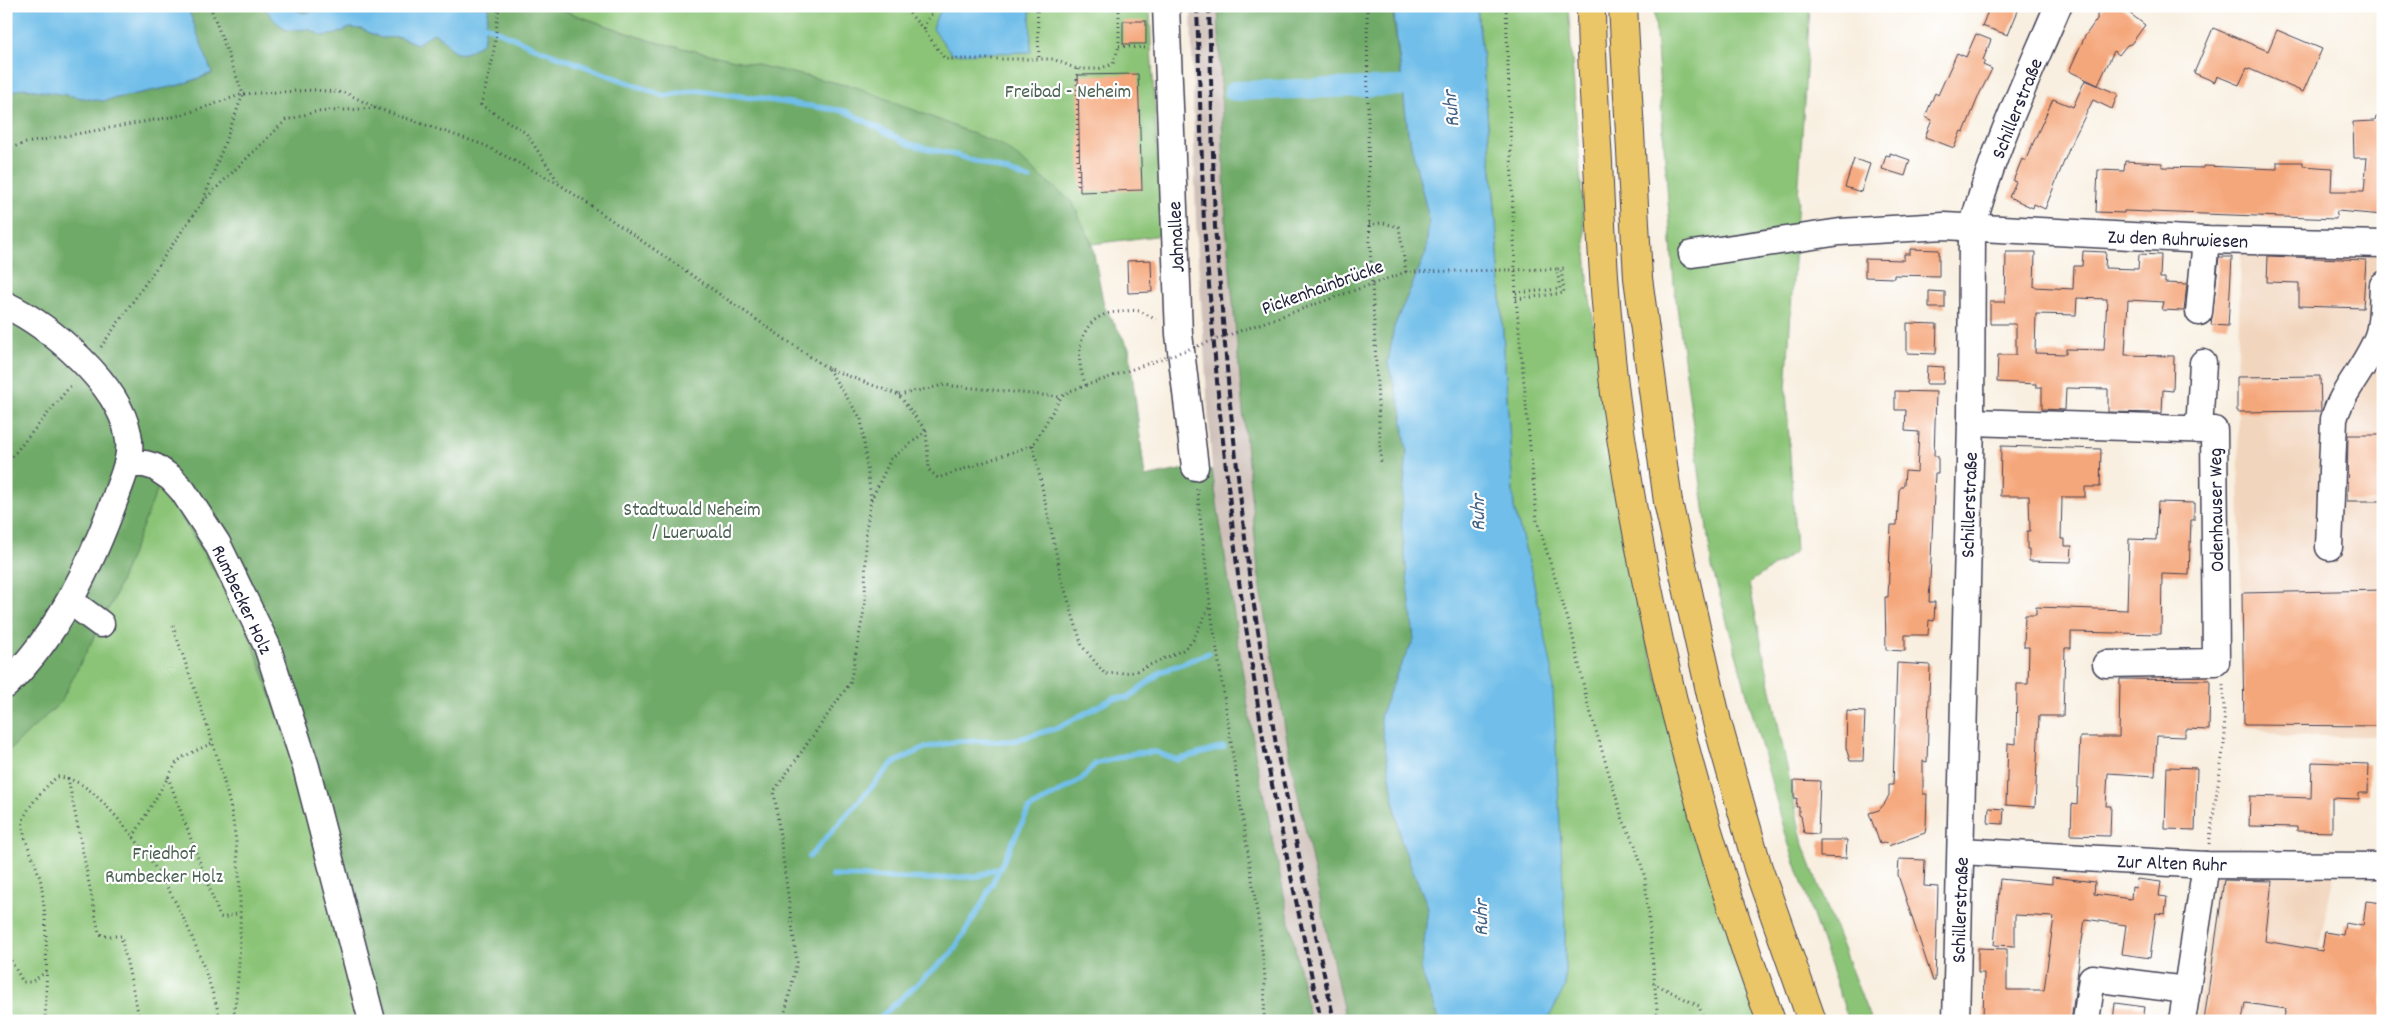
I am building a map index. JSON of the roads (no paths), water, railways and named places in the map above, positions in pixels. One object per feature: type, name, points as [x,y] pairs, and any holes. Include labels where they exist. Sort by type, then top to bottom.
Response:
[{"type":"highway","points":[[1590,6],[1604,283],[1620,436],[1646,581],[1680,733],[1718,863],[1771,1021]]},
{"type":"highway","points":[[1623,6],[1638,278],[1668,502],[1717,722],[1758,868],[1812,1021]]},
{"type":"street","name":"Jahnallee","points":[[1166,6],[1166,48],[1179,324],[1195,467]]},
{"type":"street","name":"Schillerstraße","points":[[1956,1021],[1971,422],[1972,229],[1980,199],[1999,146],[2058,6]]},
{"type":"street","name":"Zu den Ruhrwiesen","points":[[1692,254],[1840,232],[1944,226],[1972,229],[2206,240],[2383,244]]},
{"type":"street","points":[[2199,312],[2206,240]]},
{"type":"street","points":[[2329,547],[2334,419],[2340,402],[2356,380],[2379,334],[2383,285]]},
{"type":"street","points":[[6,305],[43,326],[87,367],[113,401],[126,426],[130,448],[127,464],[91,558],[70,601],[38,648],[6,685]]},
{"type":"street","points":[[2199,430],[2202,363]]},
{"type":"street","name":"Odenhauser Weg","points":[[1971,422],[2214,430],[2216,662],[2106,664]]},
{"type":"street","name":"Rumbecker Holz","points":[[127,464],[145,464],[154,467],[170,478],[183,492],[218,543],[267,646],[306,767],[372,1021]]},
{"type":"street","points":[[70,601],[101,624]]},
{"type":"street","name":"Zur Alten Ruhr","points":[[1961,852],[2206,865],[2383,866]]},
{"type":"street","points":[[2182,1021],[2206,865]]},
{"type":"street","points":[[2086,1021],[2092,978],[2186,990]]},
{"type":"water","points":[[6,6],[187,6],[212,73],[180,85],[102,101],[23,88],[6,94]]},
{"type":"water","points":[[267,6],[289,6],[303,13],[342,7],[383,10],[402,6],[489,6],[483,42],[472,50],[458,53],[453,51],[440,37],[433,33],[417,44],[400,37],[381,38],[362,29],[350,28],[336,34],[323,36],[309,29],[287,30],[275,21],[266,9]]},
{"type":"water","points":[[944,6],[1030,6],[1031,52],[952,54],[933,29],[936,18]]},
{"type":"water","name":"Ruhr","points":[[1393,6],[1478,6],[1496,221],[1514,508],[1531,570],[1552,668],[1565,923],[1565,987],[1547,1021],[1440,1021],[1421,971],[1428,907],[1401,841],[1380,717],[1397,673],[1414,639],[1401,518],[1407,453],[1401,408],[1388,364],[1394,327],[1426,253],[1429,219],[1408,132]]},
{"type":"waterway","points":[[480,23],[536,48],[664,96],[697,90],[845,111],[909,144],[959,156],[1030,179]]},
{"type":"waterway","points":[[1234,91],[1402,86]]},
{"type":"waterway","points":[[809,857],[892,764],[924,748],[959,741],[1012,741],[1057,728],[1114,698],[1128,698],[1161,672],[1209,653]]},
{"type":"waterway","points":[[876,1021],[952,953],[982,904],[1029,809],[1081,780],[1095,764],[1135,753],[1156,752],[1177,760],[1224,747]]},
{"type":"waterway","points":[[832,876],[931,879],[979,876],[1000,867]]},
{"type":"railway","points":[[1197,6],[1204,225],[1219,405],[1238,575],[1265,751],[1321,1021]]},
{"type":"railway","points":[[1209,6],[1215,227],[1230,404],[1249,574],[1277,751],[1334,1021]]},
{"type":"park label","name":"Freibad - Neheim","points":[[1068,90]]},
{"type":"park label","name":"Stadtwald Neheim / Luerwald","points":[[692,520]]},
{"type":"park label","name":"Friedhof Rumbecker Holz","points":[[164,864]]}]
